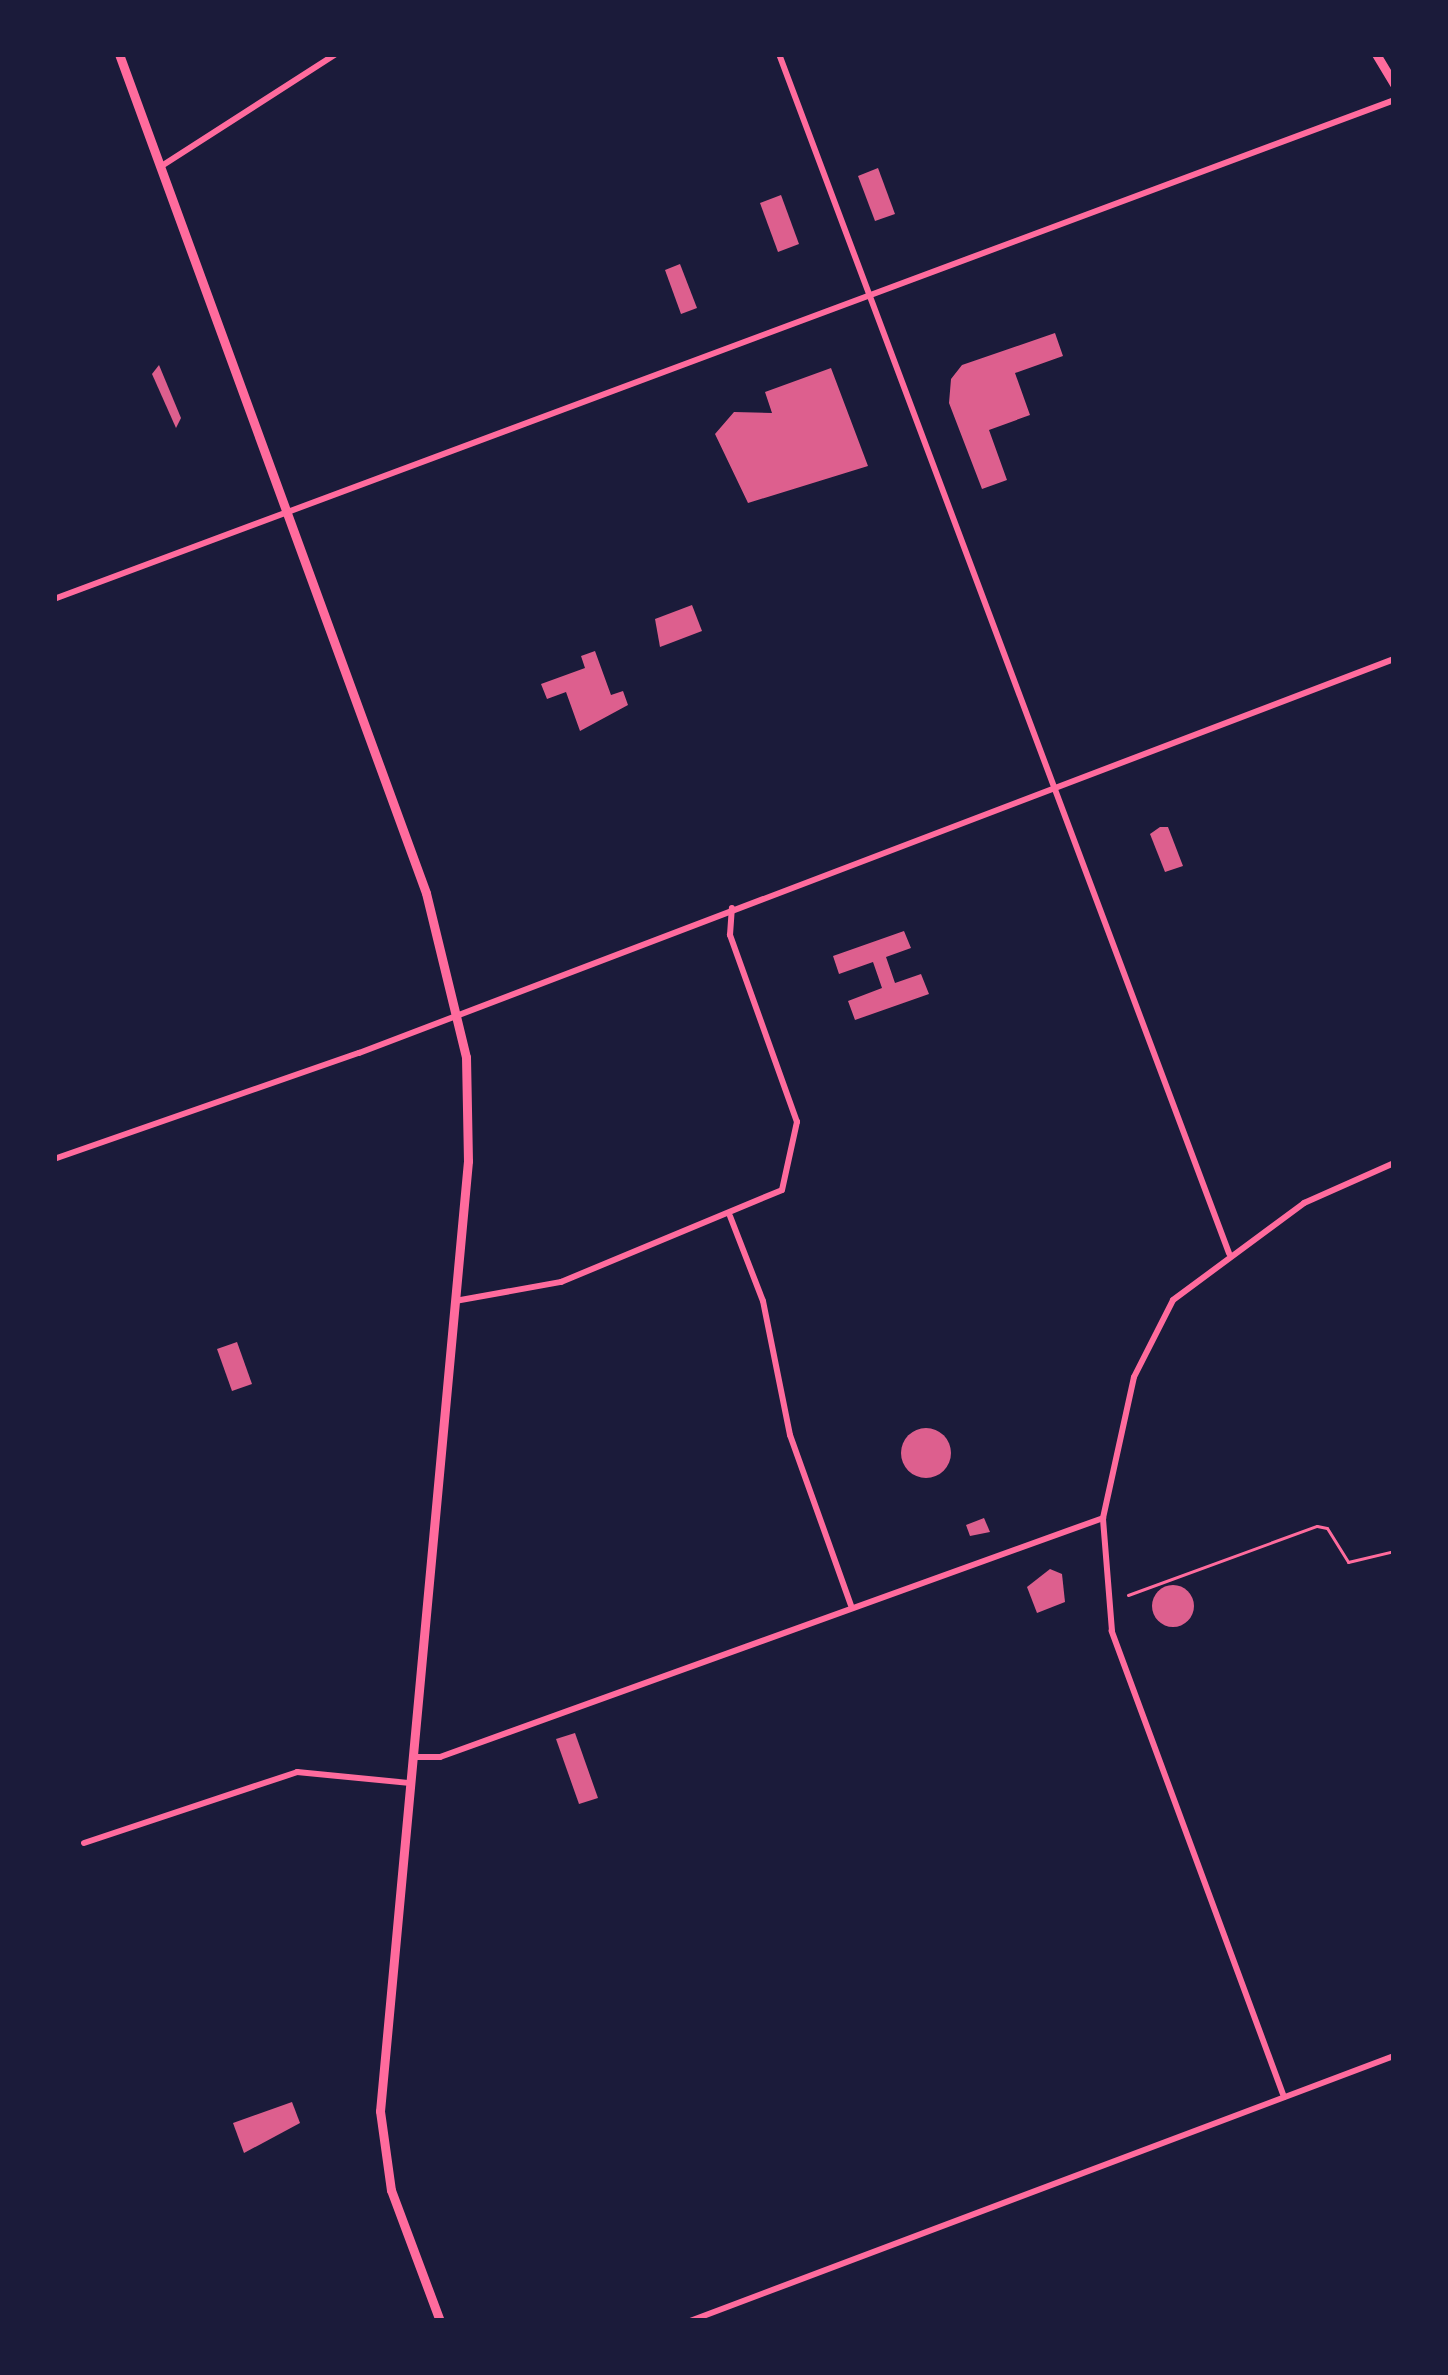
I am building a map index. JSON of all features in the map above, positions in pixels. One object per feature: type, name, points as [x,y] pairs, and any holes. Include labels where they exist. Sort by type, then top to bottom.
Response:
[{"type":"main road","points":[[119,54],[426,893],[459,1015],[470,1126],[380,2135],[391,2190],[440,2321]]},
{"type":"main road","points":[[1376,54],[1394,84]]},
{"type":"street","points":[[160,167],[336,54]]},
{"type":"street","points":[[779,54],[1229,1252]]},
{"type":"street","points":[[54,599],[1394,100]]},
{"type":"street","points":[[54,1159],[459,1015],[1394,659]]},
{"type":"street","points":[[455,1301],[550,1286],[730,1216],[782,1190],[798,1130],[730,934],[732,908]]},
{"type":"street","points":[[1284,2097],[1112,1631],[1103,1518],[1149,1337],[1182,1290],[1229,1252],[1318,1196],[1394,1163]]},
{"type":"street","points":[[730,1216],[763,1301],[790,1435],[851,1605]]},
{"type":"street","points":[[413,1757],[440,1757],[851,1605],[1103,1518]]},
{"type":"street","points":[[84,1843],[297,1772],[411,1784]]},
{"type":"street","points":[[690,2321],[1394,2056]]},
{"type":"lane","points":[[1128,1595],[1317,1526],[1327,1528],[1348,1562],[1394,1551]]},
{"type":"building","points":[[878,168],[895,214],[875,221],[858,176]]},
{"type":"building","points":[[781,195],[799,244],[778,252],[760,203]]},
{"type":"building","points":[[680,264],[697,308],[681,314],[665,270]]},
{"type":"building","points":[[1055,333],[1063,356],[1015,373],[1030,415],[989,430],[1007,480],[982,489],[949,403],[951,379],[962,365]]},
{"type":"building","points":[[159,365],[181,418],[176,428],[152,374]]},
{"type":"building","points":[[831,368],[868,466],[748,503],[715,434],[734,412],[772,413],[765,392]]},
{"type":"building","points":[[692,605],[702,631],[660,647],[655,619]]},
{"type":"building","points":[[595,651],[611,695],[623,691],[628,705],[580,731],[566,692],[547,699],[541,684],[585,668],[581,656]]},
{"type":"building","points":[[1168,827],[1183,866],[1165,872],[1150,834]]},
{"type":"building","points":[[904,931],[911,948],[886,957],[895,983],[921,974],[929,994],[855,1020],[848,1001],[882,988],[873,962],[839,974],[833,956]]},
{"type":"building","points":[[237,1342],[252,1384],[232,1391],[217,1349]]},
{"type":"building","points":[[926,1428],[944,1435],[951,1453],[944,1471],[926,1478],[908,1471],[901,1453],[908,1435]]},
{"type":"building","points":[[984,1518],[990,1532],[970,1536],[966,1525]]},
{"type":"building","points":[[1050,1569],[1062,1574],[1065,1602],[1037,1613],[1027,1587]]},
{"type":"building","points":[[1173,1585],[1188,1591],[1194,1606],[1188,1621],[1173,1627],[1158,1621],[1152,1606],[1158,1591]]},
{"type":"building","points":[[575,1733],[598,1798],[579,1804],[556,1739]]},
{"type":"building","points":[[292,2102],[300,2123],[244,2153],[233,2123]]}]
